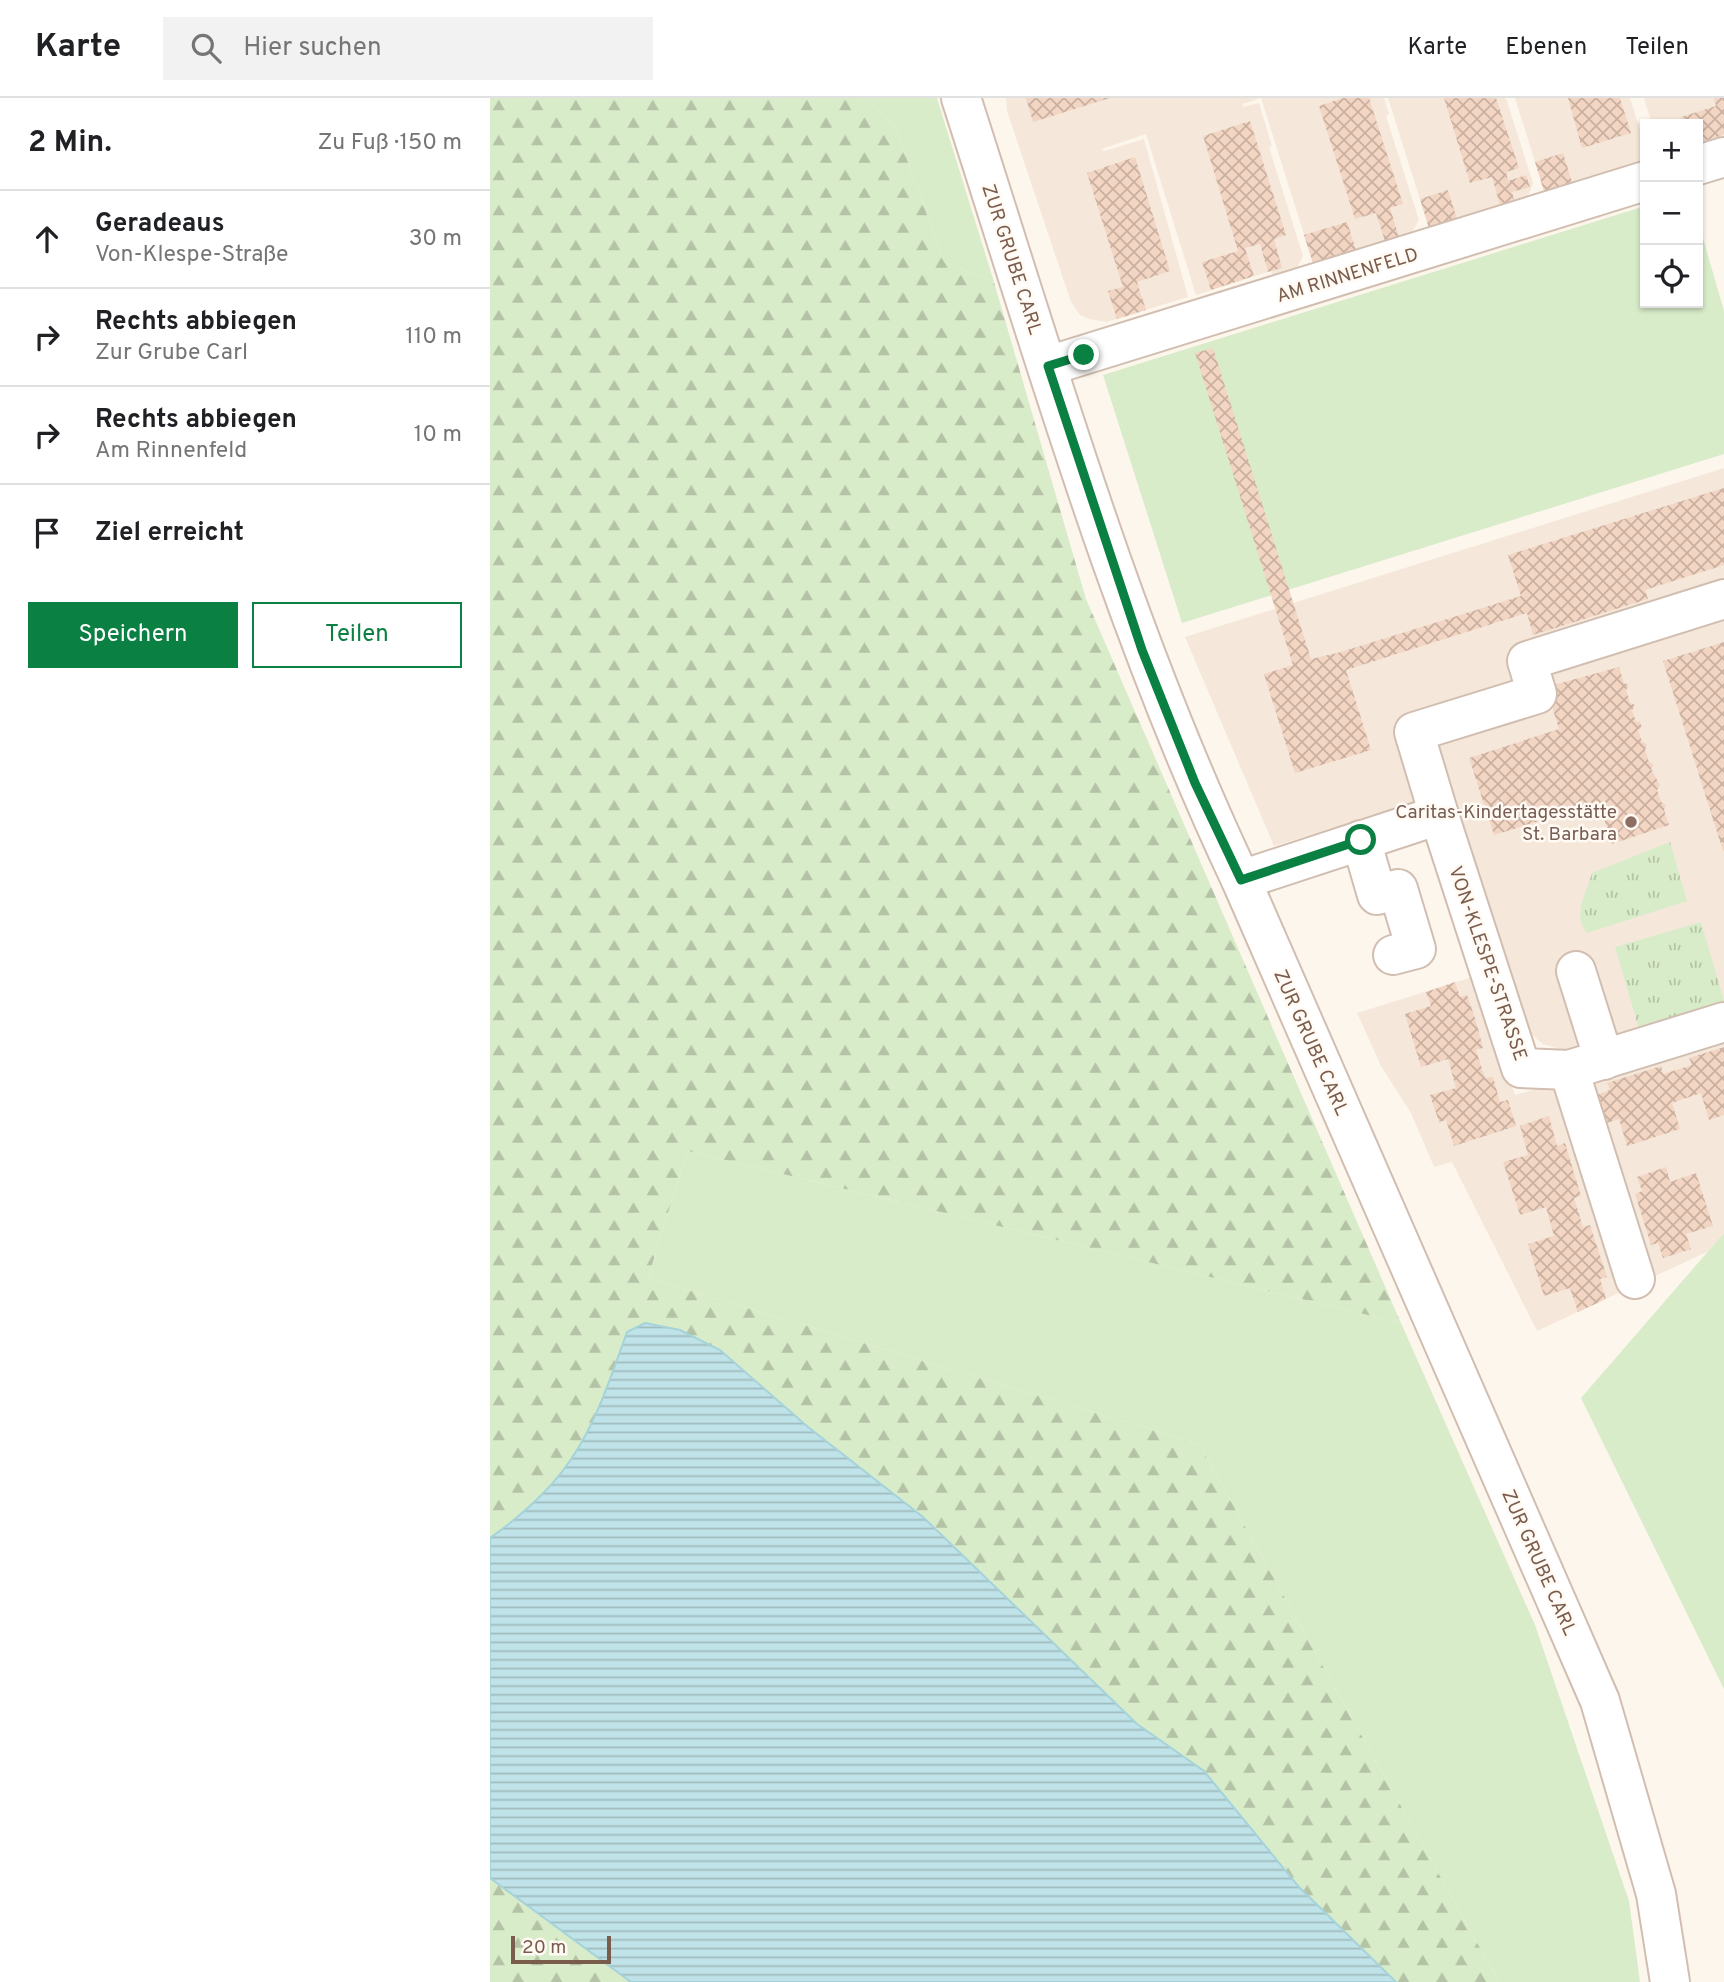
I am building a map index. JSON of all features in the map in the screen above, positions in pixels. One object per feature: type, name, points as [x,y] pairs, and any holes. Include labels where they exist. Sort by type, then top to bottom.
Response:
[{"type":"street","name":"ZUR GRUBE CARL","points":[[961,98],[1142,650],[1195,783],[1241,880],[1600,1701],[1656,1894],[1671,1982]]},
{"type":"street","points":[[1703,163],[1724,157]]},
{"type":"street","name":"AM RINNENFELD","points":[[1048,366],[1642,182]]},
{"type":"street","name":"VON-KLESPE-STRASSE","points":[[1724,598],[1527,661],[1537,694],[1414,732],[1521,1068],[1586,1065],[1724,1022]]},
{"type":"street","points":[[1241,880],[1439,815]]},
{"type":"street","points":[[1361,840],[1377,895],[1398,889],[1416,949],[1393,955]]},
{"type":"street","points":[[1576,971],[1586,1065],[1634,1279]]},
{"type":"shaded area","points":[[1006,98],[1261,98],[1243,104],[1243,107],[1259,103],[1272,146],[1269,147],[1303,256],[1297,268],[1273,276],[1271,271],[1196,295],[1146,134],[1102,149],[1104,151],[1144,139],[1188,297],[1107,322],[1080,315],[1071,302],[1007,111]]},
{"type":"shaded area","points":[[1261,98],[1384,98],[1389,114],[1386,116],[1419,220],[1412,232],[1313,263]]},
{"type":"shaded area","points":[[1388,98],[1506,98],[1533,183],[1528,196],[1429,228]]},
{"type":"shaded area","points":[[1515,98],[1630,98],[1640,130],[1640,162],[1544,191]]},
{"type":"shaded area","points":[[1644,98],[1724,98],[1724,135],[1703,141],[1703,119],[1650,119]]},
{"type":"shaded area","points":[[1724,468],[1724,585],[1522,683],[1397,720],[1422,801],[1274,846],[1185,637]]},
{"type":"shaded area","points":[[1724,614],[1724,1001],[1574,1049],[1563,1050],[1543,1044],[1527,1031],[1432,740],[1541,671]]},
{"type":"shaded area","points":[[1476,976],[1515,1095],[1562,1082],[1627,1289],[1537,1331],[1452,1162],[1434,1167],[1411,1113],[1381,1066],[1357,1013]]},
{"type":"shaded area","points":[[1724,1031],[1724,1233],[1709,1251],[1655,1276],[1651,1263],[1642,1266],[1582,1075]]},
{"type":"green space","points":[[490,98],[865,98],[895,126],[944,262],[994,282],[1086,599],[1401,1323],[687,1151],[648,1278],[1199,1444],[1499,1982],[1396,1982],[1298,1886],[1204,1771],[1137,1724],[1057,1647],[720,1350],[680,1330],[599,1413],[562,1474],[535,1502],[490,1538]]},
{"type":"green space","points":[[865,98],[937,98],[994,282],[944,262],[895,126]]},
{"type":"green space","points":[[1640,208],[1640,308],[1703,308],[1703,238],[1724,311],[1724,454],[1182,623],[1103,375]]},
{"type":"green space","points":[[1670,842],[1687,901],[1587,933],[1580,911],[1592,873]]},
{"type":"green space","points":[[1701,922],[1724,1001],[1639,1029],[1615,947]]},
{"type":"green space","points":[[687,1151],[1401,1323],[1535,1625],[1629,1901],[1640,1982],[1499,1982],[1199,1444],[648,1278]]},
{"type":"green space","points":[[1724,1233],[1724,1689],[1581,1398]]},
{"type":"green space","points":[[490,1878],[631,1982],[490,1982]]},
{"type":"water","points":[[645,1323],[680,1330],[720,1350],[808,1427],[923,1517],[1137,1724],[1204,1771],[1298,1886],[1396,1982],[631,1982],[490,1878],[490,1538],[543,1493],[563,1471],[592,1423],[627,1332]]},
{"type":"building","points":[[1026,98],[1110,98],[1033,122]]},
{"type":"building","points":[[1343,98],[1369,98],[1403,204],[1390,208],[1399,237],[1385,241],[1376,213],[1355,219],[1319,106]]},
{"type":"building","points":[[1444,98],[1496,98],[1519,168],[1506,172],[1508,181],[1526,175],[1530,187],[1512,192],[1514,200],[1500,205],[1492,177],[1470,183]]},
{"type":"building","points":[[1568,98],[1620,98],[1631,133],[1582,148]]},
{"type":"building","points":[[1714,98],[1724,98],[1724,135],[1703,141],[1703,119],[1681,117],[1716,106]]},
{"type":"building","points":[[1250,121],[1286,235],[1274,239],[1282,268],[1268,272],[1260,244],[1245,248],[1254,276],[1211,290],[1202,262],[1238,251],[1203,136]]},
{"type":"building","points":[[1563,153],[1572,182],[1544,191],[1535,162]]},
{"type":"building","points":[[1135,157],[1170,271],[1137,282],[1146,310],[1117,319],[1108,291],[1123,287],[1087,173]]},
{"type":"building","points":[[1448,190],[1457,219],[1429,228],[1420,199]]},
{"type":"building","points":[[1347,222],[1356,250],[1313,263],[1304,235]]},
{"type":"building","points":[[1213,348],[1311,659],[1521,596],[1508,555],[1724,488],[1724,565],[1645,590],[1648,599],[1533,635],[1527,613],[1346,670],[1371,750],[1295,773],[1264,674],[1293,665],[1195,353]]},
{"type":"building","points":[[1724,642],[1724,851],[1723,851],[1663,661]]},
{"type":"building","points":[[1619,667],[1624,683],[1629,685],[1626,690],[1630,703],[1635,705],[1632,710],[1636,722],[1639,721],[1642,728],[1638,729],[1642,742],[1647,744],[1645,750],[1649,762],[1654,765],[1651,769],[1660,785],[1657,790],[1661,802],[1666,805],[1664,810],[1669,825],[1612,844],[1599,803],[1494,835],[1469,758],[1559,729],[1546,687]]},
{"type":"building","points":[[1455,982],[1460,997],[1467,995],[1476,1021],[1483,1048],[1476,1050],[1485,1078],[1493,1077],[1500,1102],[1508,1100],[1516,1126],[1454,1146],[1446,1120],[1439,1122],[1430,1095],[1456,1088],[1448,1059],[1421,1067],[1405,1014],[1431,1006],[1426,992]]},
{"type":"building","points":[[1724,1047],[1724,1115],[1709,1120],[1701,1093],[1672,1103],[1680,1129],[1627,1146],[1619,1119],[1598,1126],[1589,1098],[1610,1090],[1607,1083],[1661,1066],[1663,1074],[1692,1065],[1689,1058]]},
{"type":"building","points":[[1549,1116],[1557,1146],[1565,1143],[1581,1196],[1574,1198],[1583,1227],[1590,1225],[1607,1277],[1600,1279],[1606,1299],[1578,1312],[1570,1288],[1544,1296],[1528,1244],[1554,1236],[1546,1207],[1520,1215],[1503,1162],[1528,1155],[1520,1126]]},
{"type":"building","points":[[1666,1167],[1670,1182],[1696,1173],[1713,1226],[1686,1234],[1691,1249],[1663,1258],[1658,1243],[1651,1245],[1635,1194],[1642,1191],[1637,1177]]},
{"type":"place","name":"Caritas-Kindertagesstätte St. Barbara","points":[[1631,822]]},
{"type":"route","points":[[1084,355],[1048,366],[1142,650],[1195,783],[1241,880],[1361,840]]}]
